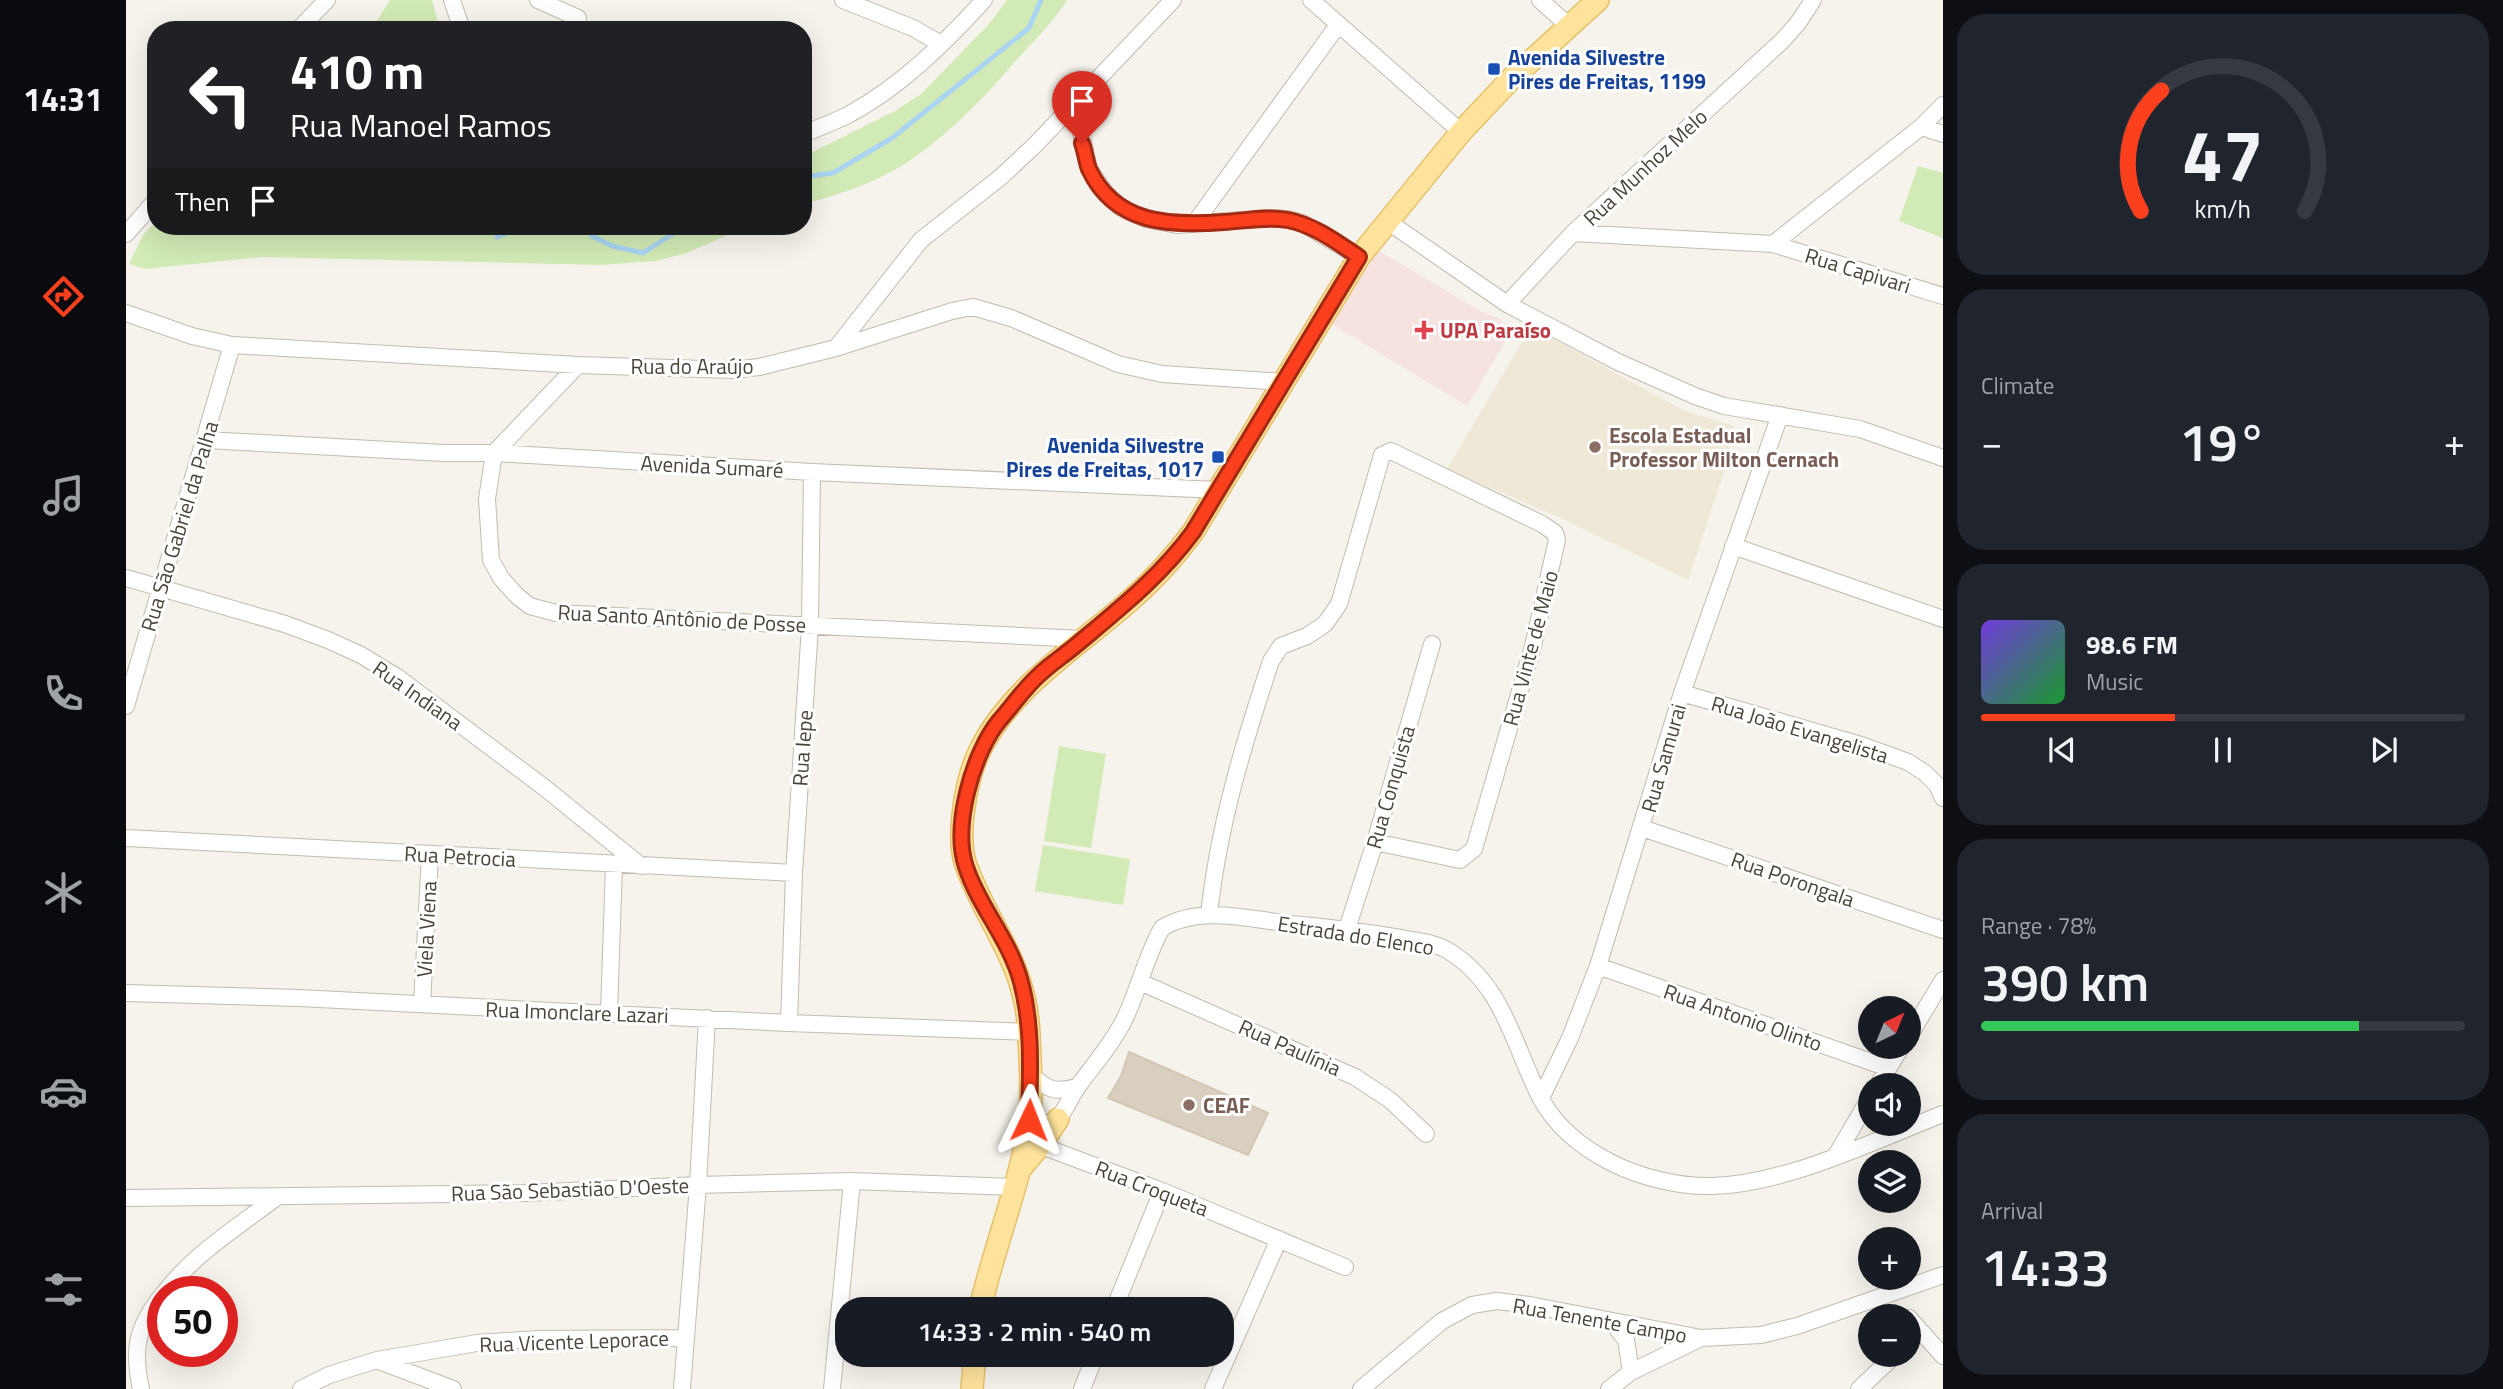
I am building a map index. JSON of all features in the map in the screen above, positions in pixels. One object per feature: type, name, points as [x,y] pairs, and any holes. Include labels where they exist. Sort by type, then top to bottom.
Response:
[{"type":"main road","points":[[983,1297],[990,1263],[1031,1135],[1029,1032],[1020,979],[966,867],[962,846],[970,780],[980,751],[997,723],[1037,677],[1143,589],[1176,555],[1193,532],[1359,257],[1461,132],[1511,79],[1598,0]]},
{"type":"main road","points":[[1031,1135],[1058,1119]]},
{"type":"main road","points":[[972,1389],[974,1367]]},
{"type":"street","points":[[307,21],[327,0]]},
{"type":"street","points":[[452,0],[459,21]]},
{"type":"street","points":[[537,0],[578,18]]},
{"type":"street","points":[[843,0],[913,28],[942,44]]},
{"type":"street","points":[[812,128],[848,114],[881,93],[942,44],[984,0]]},
{"type":"street","points":[[836,348],[921,240],[1002,176],[1173,0]]},
{"type":"street","points":[[1311,0],[1461,132]]},
{"type":"street","points":[[1540,0],[1569,26]]},
{"type":"street","name":"Rua Munhoz Melo","points":[[1507,304],[1573,233],[1782,41],[1798,23],[1812,0]]},
{"type":"street","points":[[1194,224],[1338,25]]},
{"type":"street","points":[[1075,103],[1089,169],[1104,191],[1120,207],[1146,219],[1177,225],[1287,219],[1302,223],[1359,257]]},
{"type":"street","points":[[1773,244],[1921,127],[1943,105]]},
{"type":"street","points":[[1921,127],[1943,134]]},
{"type":"street","points":[[126,233],[147,210]]},
{"type":"street","points":[[139,218],[147,217]]},
{"type":"street","points":[[1387,221],[1507,304],[1618,362],[1695,396],[1724,406],[1860,429],[1943,458]]},
{"type":"street","name":"Rua Capivari","points":[[1573,233],[1773,244],[1943,296]]},
{"type":"street","name":"Rua do Araújo","points":[[126,313],[192,336],[232,345],[578,365],[734,370],[760,367],[836,348],[952,311],[973,307],[1011,318],[1118,364],[1162,374],[1284,382]]},
{"type":"street","name":"Rua São Gabriel da Palha","points":[[126,706],[232,345]]},
{"type":"street","points":[[494,453],[578,365]]},
{"type":"street","name":"Rua Samurai","points":[[1541,1098],[1570,1038],[1598,966],[1682,693],[1780,415]]},
{"type":"street","name":"Avenida Sumaré","points":[[206,440],[1218,490]]},
{"type":"street","name":"Rua Vinte de Maio","points":[[1209,915],[1214,870],[1230,795],[1271,662],[1281,646],[1307,636],[1325,624],[1339,604],[1381,455],[1391,451],[1542,524],[1555,533],[1557,540],[1533,646],[1474,849],[1460,860],[1375,842]]},
{"type":"street","name":"Rua Santo Antônio de Posse","points":[[494,453],[487,499],[491,560],[501,578],[530,606],[556,613],[1083,639]]},
{"type":"street","name":"Rua Iepe","points":[[789,1023],[794,873],[810,626],[812,472]]},
{"type":"street","points":[[1733,546],[1943,619]]},
{"type":"street","name":"Rua Indiana","points":[[126,578],[285,624],[361,655],[397,677],[545,788],[641,866]]},
{"type":"street","name":"Rua Conquista","points":[[1347,929],[1432,644]]},
{"type":"street","name":"Rua João Evangelista","points":[[1682,693],[1864,746],[1908,762],[1937,785],[1943,798]]},
{"type":"street","name":"Rua Porongala","points":[[1642,828],[1943,930]]},
{"type":"street","name":"Rua Petrocia","points":[[126,838],[794,873]]},
{"type":"street","name":"Viela Viena","points":[[422,1004],[430,854]]},
{"type":"street","points":[[609,1013],[614,865]]},
{"type":"street","name":"Estrada do Elenco","points":[[1058,1119],[1077,1087],[1111,1043],[1162,928],[1184,918],[1209,915],[1347,929],[1430,943],[1444,948],[1478,975],[1503,1011],[1541,1098],[1556,1121],[1586,1149],[1621,1168],[1667,1181],[1711,1186],[1764,1180],[1835,1157],[1943,1114]]},
{"type":"street","name":"Rua Antonio Olinto","points":[[1598,966],[1888,1068]]},
{"type":"street","points":[[1922,1015],[1943,981]]},
{"type":"street","name":"Rua Paulínia","points":[[1140,982],[1355,1077],[1390,1100],[1426,1134]]},
{"type":"street","name":"Rua Imonclare Lazari","points":[[126,993],[1029,1032]]},
{"type":"street","points":[[682,1389],[698,1185],[707,1018]]},
{"type":"street","points":[[1885,1073],[1894,1059]]},
{"type":"street","points":[[1030,1074],[1053,1090],[1062,1091],[1077,1087]]},
{"type":"street","points":[[1835,1157],[1858,1118]]},
{"type":"street","name":"Rua Croqueta","points":[[1031,1135],[1345,1267]]},
{"type":"street","name":"Rua São Sebastião D'Oeste","points":[[126,1198],[526,1193],[698,1185],[1015,1180]]},
{"type":"street","points":[[832,1389],[852,1181]]},
{"type":"street","points":[[1119,1297],[1162,1191]]},
{"type":"street","points":[[179,1276],[212,1246],[277,1198]]},
{"type":"street","points":[[1213,1389],[1279,1239]]},
{"type":"street","points":[[1609,1389],[1631,1372],[1701,1338],[1761,1335],[1797,1326],[1943,1275]]},
{"type":"street","points":[[1889,1296],[1896,1304]]},
{"type":"street","name":"Rua Tenente Campo","points":[[1361,1389],[1442,1321],[1472,1306],[1497,1301],[1701,1338]]},
{"type":"street","points":[[141,1389],[136,1367],[139,1333],[147,1316]]},
{"type":"street","points":[[1611,1321],[1626,1340],[1631,1372]]},
{"type":"street","name":"Rua Vicente Leporace","points":[[301,1389],[329,1375],[377,1360],[502,1342],[686,1338]]},
{"type":"street","points":[[1921,1341],[1943,1356]]},
{"type":"street","points":[[377,1360],[453,1389]]},
{"type":"street","points":[[1082,1389],[1091,1367]]},
{"type":"street","points":[[1859,1389],[1882,1367]]},
{"type":"shaded area","name":"UPA Paraíso","points":[[1371,246],[1482,312],[1500,319],[1508,337],[1467,406],[1332,324]]},
{"type":"shaded area","name":"Escola Estadual Professor Milton Cernach","points":[[1531,327],[1685,411],[1734,426],[1723,475],[1688,580],[1563,519],[1447,469]]},
{"type":"green space","points":[[390,0],[432,0],[438,21],[377,21]]},
{"type":"green space","points":[[1007,0],[1067,0],[992,88],[931,145],[875,180],[812,202],[812,152],[895,111],[921,94],[989,24]]},
{"type":"green space","points":[[1918,166],[1943,173],[1943,238],[1899,221]]},
{"type":"green space","points":[[147,231],[147,235],[728,235],[687,253],[655,261],[602,265],[262,257],[145,269],[129,264]]},
{"type":"green space","points":[[1059,746],[1106,754],[1091,848],[1044,841]]},
{"type":"green space","points":[[1043,845],[1130,859],[1123,905],[1035,891]]},
{"type":"building","name":"CEAF","points":[[1129,1052],[1268,1113],[1248,1155],[1108,1098],[1121,1076]]},
{"type":"waterway","points":[[812,176],[833,173],[892,138],[1029,28],[1041,0]]},
{"type":"waterway","points":[[497,237],[502,235]]},
{"type":"waterway","points":[[591,235],[612,246],[643,253],[671,235]]},
{"type":"place","name":"Avenida Silvestre Pires de Freitas, 1199","points":[[1494,69]]},
{"type":"place","name":"UPA Paraíso","points":[[1424,330]]},
{"type":"place","name":"Escola Estadual Professor Milton Cernach","points":[[1595,447]]},
{"type":"place","name":"Avenida Silvestre Pires de Freitas, 1017","points":[[1218,457]]},
{"type":"place","name":"CEAF","points":[[1189,1105]]},
{"type":"route","points":[[1029,1120],[1029,1032],[1020,979],[966,867],[962,846],[970,780],[980,751],[997,723],[1037,677],[1124,606],[1176,555],[1193,532],[1359,257],[1302,223],[1287,219],[1177,225],[1146,219],[1120,207],[1104,191],[1089,169],[1082,143]]}]
